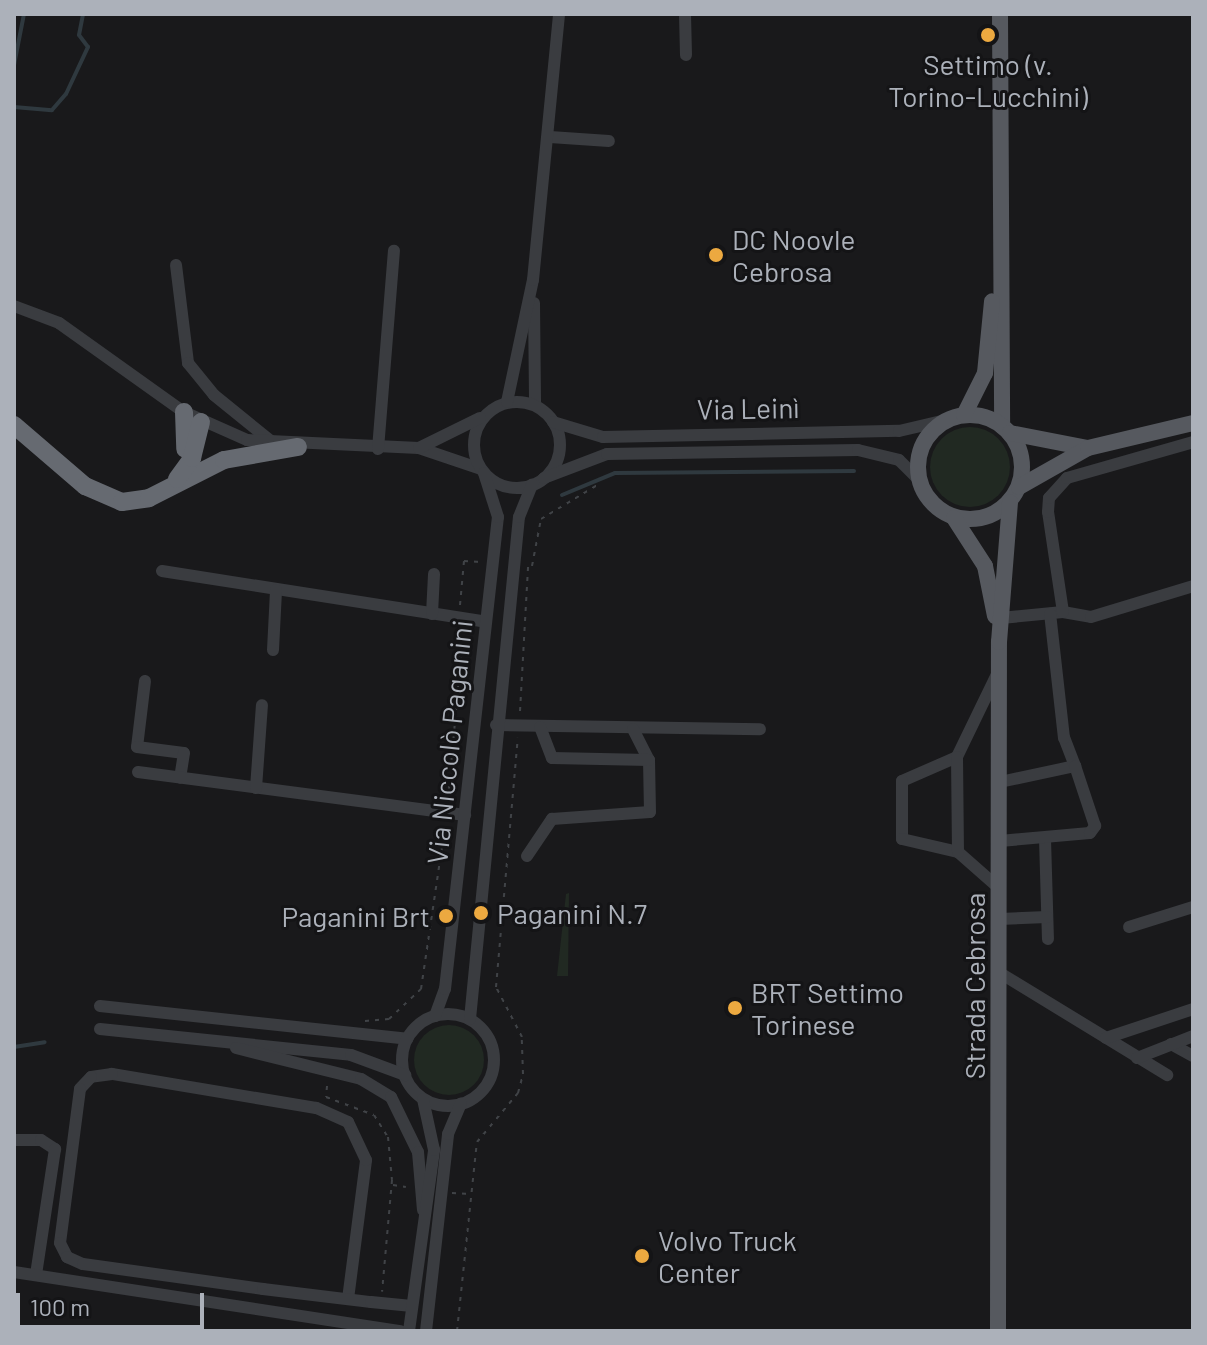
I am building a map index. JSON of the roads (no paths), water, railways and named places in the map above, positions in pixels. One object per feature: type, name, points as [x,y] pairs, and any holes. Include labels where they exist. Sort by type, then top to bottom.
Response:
[{"type":"highway","points":[[184,412],[187,463]]},
{"type":"highway","points":[[175,481],[187,463],[201,422]]},
{"type":"highway","points":[[14,425],[108,499],[149,498],[175,481],[224,460],[298,447]]},
{"type":"main road","points":[[999,642],[1010,502],[1019,487],[1022,459],[1006,429],[999,256],[1000,14]]},
{"type":"main road","points":[[964,415],[985,373],[999,256]]},
{"type":"main road","points":[[999,642],[985,566],[954,518],[932,503],[918,479],[924,441],[946,420],[964,415],[1006,429],[1088,448]]},
{"type":"main road","points":[[1019,487],[1088,448],[1193,423]]},
{"type":"main road","points":[[954,518],[984,518],[1010,502]]},
{"type":"main road","name":"Strada Cebrosa","points":[[998,1331],[999,642]]},
{"type":"street","points":[[507,402],[533,280],[550,137],[559,14]]},
{"type":"street","points":[[685,14],[686,55]]},
{"type":"street","points":[[550,137],[609,141]]},
{"type":"street","points":[[378,449],[394,251]]},
{"type":"street","points":[[176,265],[188,363],[234,414],[277,446]]},
{"type":"street","points":[[533,280],[535,405]]},
{"type":"street","points":[[14,306],[59,323],[201,422],[277,446],[419,448],[482,471],[504,486],[532,485],[544,478],[559,453],[553,422],[535,405],[507,402],[419,448]]},
{"type":"street","points":[[482,471],[473,443],[483,417]]},
{"type":"street","name":"Via Leinì","points":[[553,422],[603,437],[899,431],[946,420]]},
{"type":"street","points":[[1000,841],[1081,836],[1095,826],[1064,738],[1049,498],[1067,478],[1193,442]]},
{"type":"street","name":"Via Leinì","points":[[544,478],[607,454],[858,450],[899,460],[918,479]]},
{"type":"street","name":"Via Niccolò Paganini","points":[[435,1016],[445,989],[498,517],[482,471]]},
{"type":"street","name":"Via Niccolò Paganini","points":[[470,1019],[496,725],[519,517],[532,485]]},
{"type":"street","points":[[162,571],[486,622]]},
{"type":"street","points":[[432,614],[434,574]]},
{"type":"street","points":[[1001,618],[1056,613],[1091,617],[1193,586]]},
{"type":"street","points":[[273,650],[276,590]]},
{"type":"street","points":[[958,852],[957,757],[999,669]]},
{"type":"street","points":[[145,681],[137,747],[184,753],[180,778]]},
{"type":"street","points":[[256,788],[262,705]]},
{"type":"street","points":[[496,725],[760,729]]},
{"type":"street","points":[[540,727],[552,758],[649,760]]},
{"type":"street","points":[[527,856],[552,819],[650,812],[649,760],[633,729]]},
{"type":"street","points":[[957,757],[902,781],[902,839],[958,852],[1000,889]]},
{"type":"street","points":[[1000,782],[1075,766]]},
{"type":"street","points":[[138,772],[465,815]]},
{"type":"street","points":[[1045,839],[1048,939]]},
{"type":"street","points":[[1129,927],[1193,907]]},
{"type":"street","points":[[1000,919],[1047,917]]},
{"type":"street","points":[[1000,973],[1167,1075]]},
{"type":"street","points":[[100,1006],[407,1039],[435,1016],[470,1019],[494,1056],[486,1086],[461,1104],[448,1134],[426,1331]]},
{"type":"street","points":[[1106,1038],[1193,1009]]},
{"type":"street","points":[[100,1029],[234,1047],[330,1071],[391,1097],[408,1120],[423,1210]]},
{"type":"street","points":[[1137,1058],[1193,1036]]},
{"type":"street","points":[[405,1075],[407,1039]]},
{"type":"street","points":[[234,1047],[268,1043],[351,1055],[405,1075],[422,1098],[434,1150],[423,1210],[409,1331]]},
{"type":"street","points":[[1171,1044],[1193,1056]]},
{"type":"street","points":[[348,1299],[366,1160],[348,1122],[316,1108],[112,1074],[91,1077],[80,1089],[60,1243],[67,1257],[348,1299],[412,1306]]},
{"type":"street","points":[[422,1098],[461,1104]]},
{"type":"street","points":[[14,1140],[41,1140],[55,1149],[36,1275]]},
{"type":"street","points":[[14,1272],[401,1331]]},
{"type":"waterway","points":[[14,65],[24,14]]},
{"type":"waterway","points":[[14,107],[52,110],[66,94],[88,47],[79,35],[83,14]]},
{"type":"waterway","points":[[562,495],[615,473],[854,471]]},
{"type":"waterway","points":[[14,1047],[45,1042]]},
{"type":"place","name":"Settimo (v. Torino-Lucchini)","points":[[988,35]]},
{"type":"place","name":"DC Noovle Cebrosa","points":[[716,255]]},
{"type":"place","name":"Paganini N.7","points":[[481,913]]},
{"type":"place","name":"Paganini Brt","points":[[446,916]]},
{"type":"place","name":"BRT Settimo Torinese","points":[[735,1008]]},
{"type":"place","name":"Volvo Truck Center","points":[[642,1256]]}]
